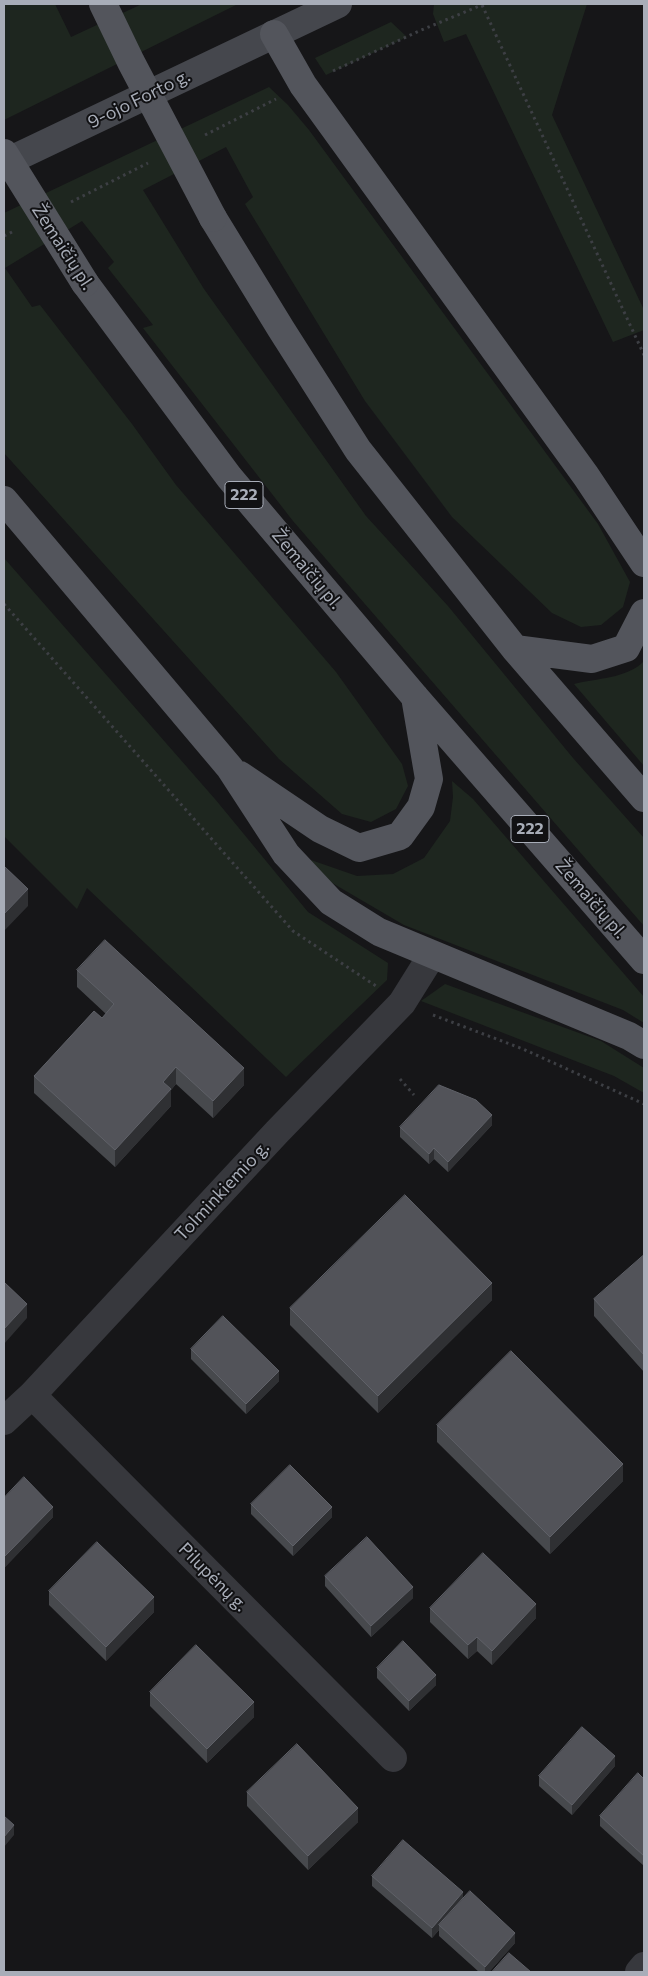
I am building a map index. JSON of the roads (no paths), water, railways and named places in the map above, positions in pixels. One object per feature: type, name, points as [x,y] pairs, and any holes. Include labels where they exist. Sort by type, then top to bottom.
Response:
[{"type":"main road","points":[[103,4],[131,62],[213,218],[358,450],[515,649],[644,798]]},
{"type":"main road","name":"9-ojo Forto g.","points":[[4,163],[338,4]]},
{"type":"main road","points":[[274,34],[303,85],[586,476],[643,566]]},
{"type":"main road","name":"Žemaičių pl.","points":[[4,153],[86,283],[229,477],[415,697],[644,960]]},
{"type":"main road","points":[[4,500],[230,768],[286,854],[331,902],[379,932],[629,1036],[644,1045]]},
{"type":"main road","points":[[515,649],[592,660],[626,648],[644,613]]},
{"type":"main road","points":[[230,768],[320,829],[359,848],[400,836],[422,807],[429,779],[415,697]]},
{"type":"street","name":"Tolminkiemio g.","points":[[4,1421],[32,1395],[277,1132],[402,1003],[432,955]]},
{"type":"street","name":"Pilupėnų g.","points":[[32,1395],[393,1758]]},
{"type":"street","points":[[639,1972],[644,1966]]}]
